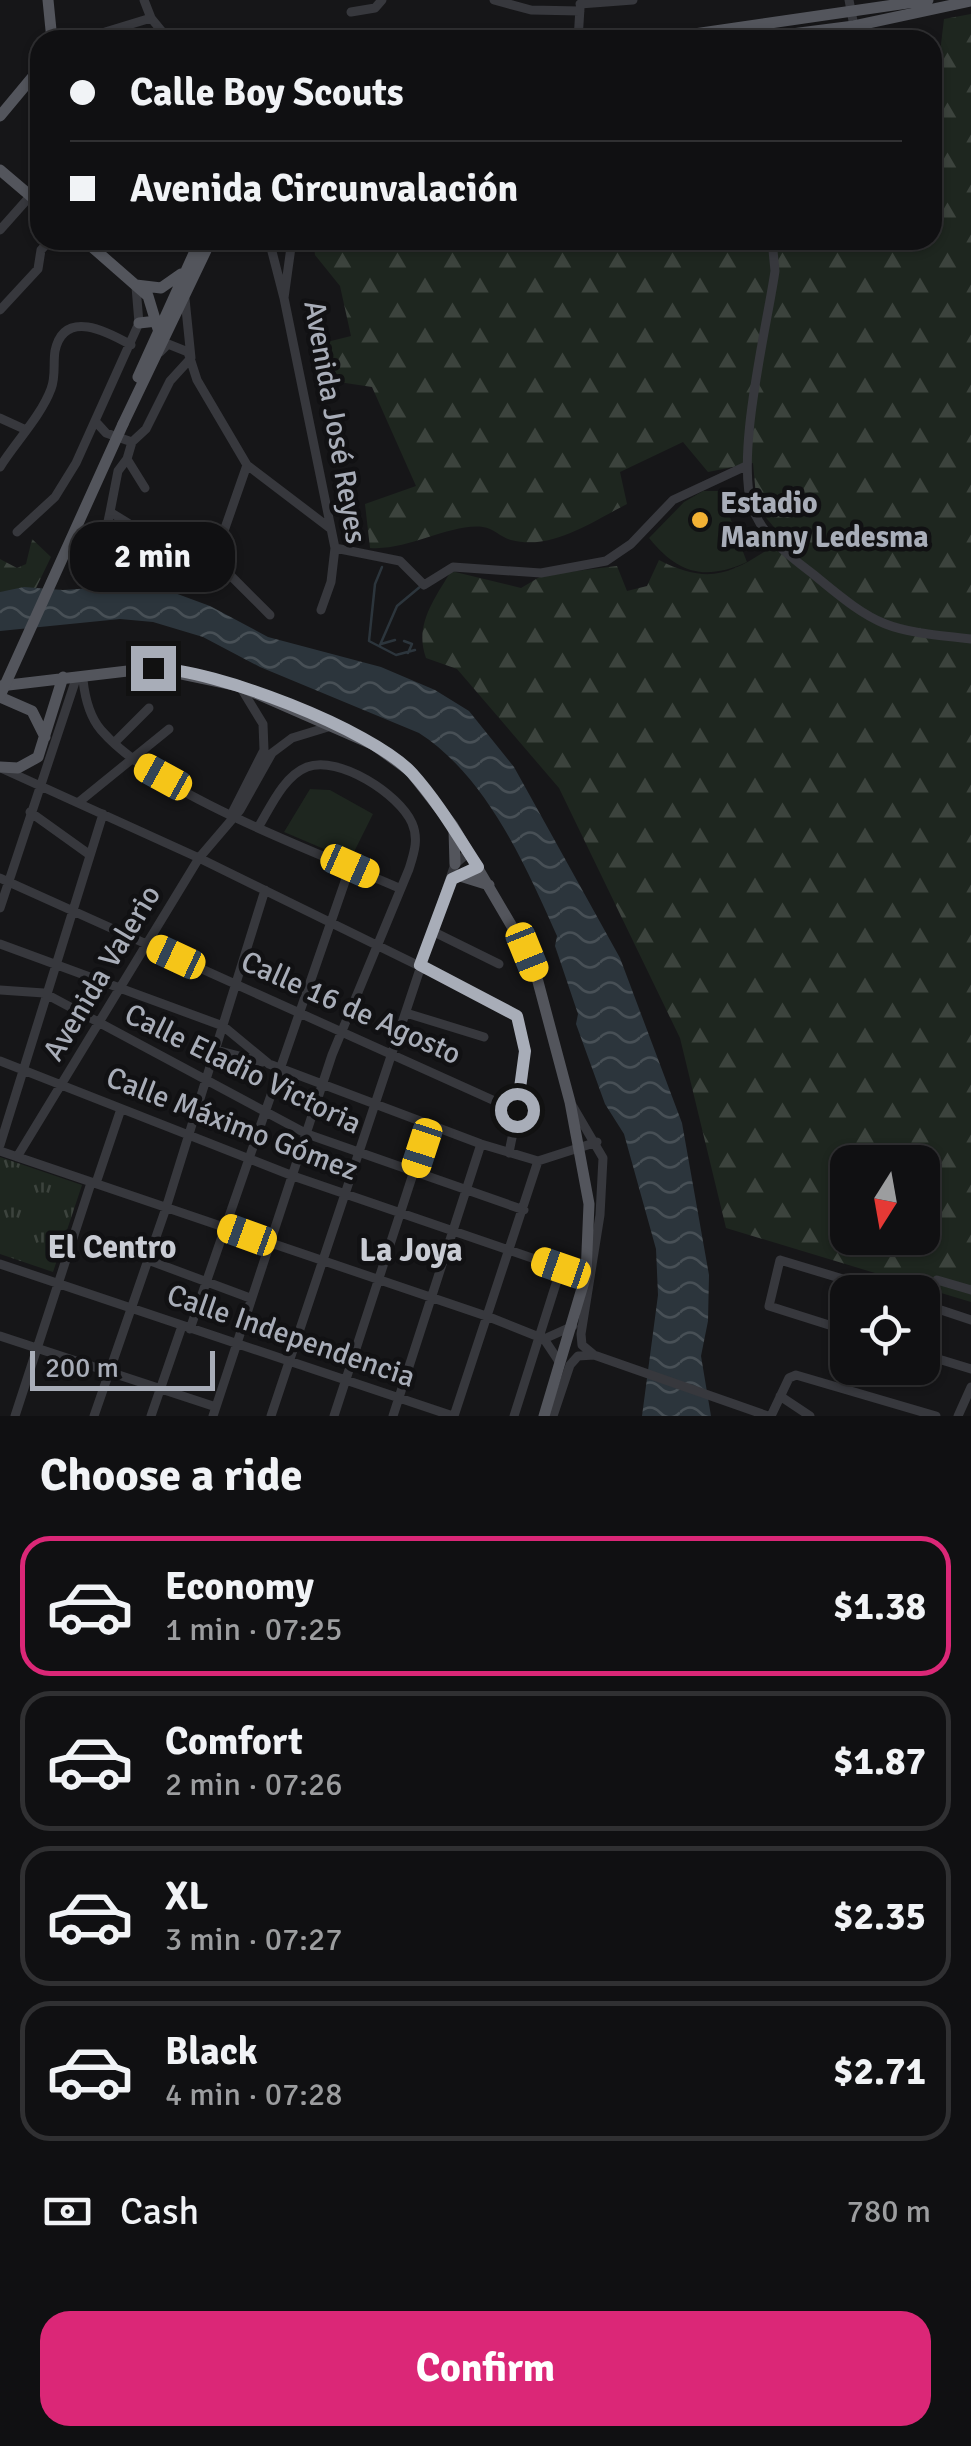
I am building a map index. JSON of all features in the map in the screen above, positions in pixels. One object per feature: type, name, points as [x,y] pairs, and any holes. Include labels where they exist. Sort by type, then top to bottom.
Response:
[{"type":"main road","points":[[48,0],[51,30]]},
{"type":"main road","points":[[756,30],[853,20],[928,0]]},
{"type":"main road","points":[[799,30],[971,1]]},
{"type":"main road","points":[[0,116],[30,80]]},
{"type":"main road","points":[[0,170],[30,196]]},
{"type":"main road","points":[[96,250],[152,302],[157,327]]},
{"type":"main road","points":[[0,693],[120,423],[157,327],[196,250]]},
{"type":"main road","points":[[0,678],[206,250]]},
{"type":"main road","points":[[136,284],[170,285],[194,254]]},
{"type":"main road","points":[[139,323],[157,327]]},
{"type":"main road","points":[[0,693],[153,668],[240,686],[374,744],[410,771],[453,826],[490,886],[538,978],[579,1147],[590,1228],[586,1275],[574,1326],[544,1416]]},
{"type":"main road","points":[[71,680],[154,672],[192,674]]},
{"type":"main road","points":[[1,768],[32,762],[42,752],[71,680]]},
{"type":"main road","points":[[0,693],[32,711],[45,737]]},
{"type":"main road","points":[[453,826],[456,873],[490,886]]},
{"type":"street","points":[[144,0],[160,30]]},
{"type":"street","points":[[351,12],[375,8],[382,0]]},
{"type":"street","points":[[494,0],[531,10],[633,0]]},
{"type":"street","points":[[849,0],[853,20]]},
{"type":"street","points":[[579,30],[580,5]]},
{"type":"street","points":[[111,30],[151,18]]},
{"type":"street","points":[[0,230],[30,204]]},
{"type":"street","points":[[0,310],[38,269],[41,250]]},
{"type":"street","points":[[272,250],[284,298]]},
{"type":"street","name":"Avenida José Reyes","points":[[291,250],[284,298],[335,548],[331,582],[321,610]]},
{"type":"street","points":[[773,250],[775,272],[746,466],[754,514],[774,543],[864,616],[908,632],[971,639]]},
{"type":"street","points":[[17,532],[55,497],[96,422],[139,323],[136,284]]},
{"type":"street","points":[[186,291],[191,358],[197,380],[247,464],[331,529]]},
{"type":"street","points":[[0,467],[51,391],[55,352],[64,335],[74,327],[94,326],[131,345]]},
{"type":"street","points":[[158,354],[176,344],[191,358]]},
{"type":"street","points":[[104,540],[118,471],[132,442],[146,430],[177,374],[191,358]]},
{"type":"street","points":[[177,374],[197,380]]},
{"type":"street","points":[[0,418],[24,429]]},
{"type":"street","points":[[96,422],[106,433],[132,442]]},
{"type":"street","points":[[127,459],[145,488]]},
{"type":"street","points":[[247,464],[217,551],[230,575],[270,614]]},
{"type":"street","points":[[335,548],[400,562],[424,585],[453,567],[541,573],[588,567],[622,552],[674,500],[746,466]]},
{"type":"street","points":[[110,512],[128,524],[132,545]]},
{"type":"street","points":[[71,680],[98,726],[132,760],[231,816],[399,888]]},
{"type":"street","points":[[0,908],[4,880],[30,812],[71,680]]},
{"type":"street","points":[[240,686],[260,719],[276,735],[296,736],[336,726]]},
{"type":"street","points":[[260,719],[274,700]]},
{"type":"street","points":[[114,744],[149,708]]},
{"type":"street","points":[[296,736],[299,710]]},
{"type":"street","name":"Avenida Valerio","points":[[17,1157],[199,858],[231,816],[264,750],[260,719]]},
{"type":"street","points":[[79,802],[168,729]]},
{"type":"street","name":"Avenida Valerio","points":[[231,816],[240,810],[272,753],[296,736]]},
{"type":"street","points":[[0,1336],[214,1411],[341,1030],[414,852],[411,821],[398,804],[336,766],[308,766],[295,774],[258,826]]},
{"type":"street","points":[[1,768],[199,858],[517,1016],[525,1051],[509,1153]]},
{"type":"street","points":[[30,812],[90,855]]},
{"type":"street","points":[[103,814],[44,993],[0,1148],[489,1317],[542,1338],[560,1363]]},
{"type":"street","points":[[271,1416],[420,965],[468,852]]},
{"type":"street","points":[[151,1416],[206,1282],[350,866]]},
{"type":"street","points":[[456,873],[478,867]]},
{"type":"street","name":"Calle 16 de Agosto","points":[[4,880],[517,1110]]},
{"type":"street","points":[[94,1416],[166,1208],[265,890]]},
{"type":"street","points":[[432,931],[499,964]]},
{"type":"street","points":[[0,944],[223,1026],[269,1064]]},
{"type":"street","name":"Calle Eladio Victoria","points":[[0,990],[44,993],[99,1027],[306,1134],[524,1210]]},
{"type":"street","points":[[406,1014],[484,1036]]},
{"type":"street","points":[[216,1050],[269,1064],[481,1144],[538,1161],[597,1142]]},
{"type":"street","name":"Calle Máximo Gómez","points":[[0,1062],[293,1176],[561,1268],[542,1338]]},
{"type":"street","points":[[570,1102],[603,1158],[600,1215],[582,1334],[582,1344],[594,1355]]},
{"type":"street","points":[[15,1416],[121,1109]]},
{"type":"street","points":[[334,1416],[429,1125]]},
{"type":"street","points":[[394,1416],[481,1144]]},
{"type":"street","points":[[453,1416],[538,1161]]},
{"type":"street","points":[[148,1260],[250,1298]]},
{"type":"street","points":[[830,1275],[780,1260],[769,1306],[830,1325]]},
{"type":"street","name":"Calle Independencia","points":[[0,1264],[453,1416]]},
{"type":"street","points":[[940,1281],[971,1290]]},
{"type":"street","points":[[940,1310],[971,1320]]},
{"type":"street","points":[[514,1416],[542,1338],[574,1326]]},
{"type":"street","points":[[553,1416],[570,1365],[578,1356],[594,1355],[767,1416],[789,1378],[796,1375],[936,1416]]},
{"type":"street","points":[[940,1360],[971,1369]]},
{"type":"street","points":[[958,1416],[970,1392]]},
{"type":"street","points":[[780,1396],[810,1416]]},
{"type":"green space","points":[[971,14],[971,1302],[940,1293],[940,1275],[882,1275],[726,1228],[680,1038],[559,788],[457,669],[426,658],[424,624],[451,571],[521,588],[543,575],[617,566],[627,591],[647,586],[659,560],[695,573],[710,574],[752,560],[784,539],[757,507],[753,463],[708,472],[683,442],[620,472],[627,504],[557,538],[526,542],[508,539],[487,528],[470,527],[385,548],[370,548],[365,504],[416,486],[372,387],[332,381],[327,342],[351,336],[340,286],[314,250],[942,250],[944,19]]},
{"type":"green space","name":"Estadio Manny Ledesma","points":[[703,491],[720,491],[747,562],[718,571],[693,571],[671,560],[649,538],[684,502]]},
{"type":"green space","points":[[32,539],[51,557],[36,588],[0,592],[0,559],[17,568],[26,564]]},
{"type":"green space","points":[[310,789],[330,790],[373,814],[350,860],[284,832]]},
{"type":"green space","points":[[0,1157],[82,1185],[53,1272],[0,1254]]},
{"type":"water","points":[[135,585],[164,589],[210,606],[268,637],[381,667],[435,690],[469,711],[514,767],[620,958],[682,1123],[709,1275],[708,1321],[701,1356],[711,1416],[642,1416],[658,1295],[656,1249],[624,1134],[605,1104],[576,1024],[578,1014],[555,946],[557,936],[517,851],[484,797],[443,751],[419,733],[260,667],[203,637],[153,622],[120,619],[0,631],[0,592],[24,587],[63,590]]},
{"type":"waterway","points":[[382,567],[375,584],[369,641],[396,655],[415,650]]},
{"type":"waterway","points":[[380,645],[397,606],[421,586]]},
{"type":"waterway","points":[[381,644],[395,640]]},
{"type":"waterway","points":[[404,641],[412,644],[408,653]]},
{"type":"place","name":"Estadio Manny Ledesma","points":[[700,520]]},
{"type":"district","name":"El Centro","points":[[112,1247]]},
{"type":"district","name":"La Joya","points":[[411,1250]]},
{"type":"route","points":[[153,668],[171,668],[240,686],[374,744],[410,771],[453,826],[478,867],[452,879],[420,965],[517,1016],[525,1051],[517,1110]]}]
